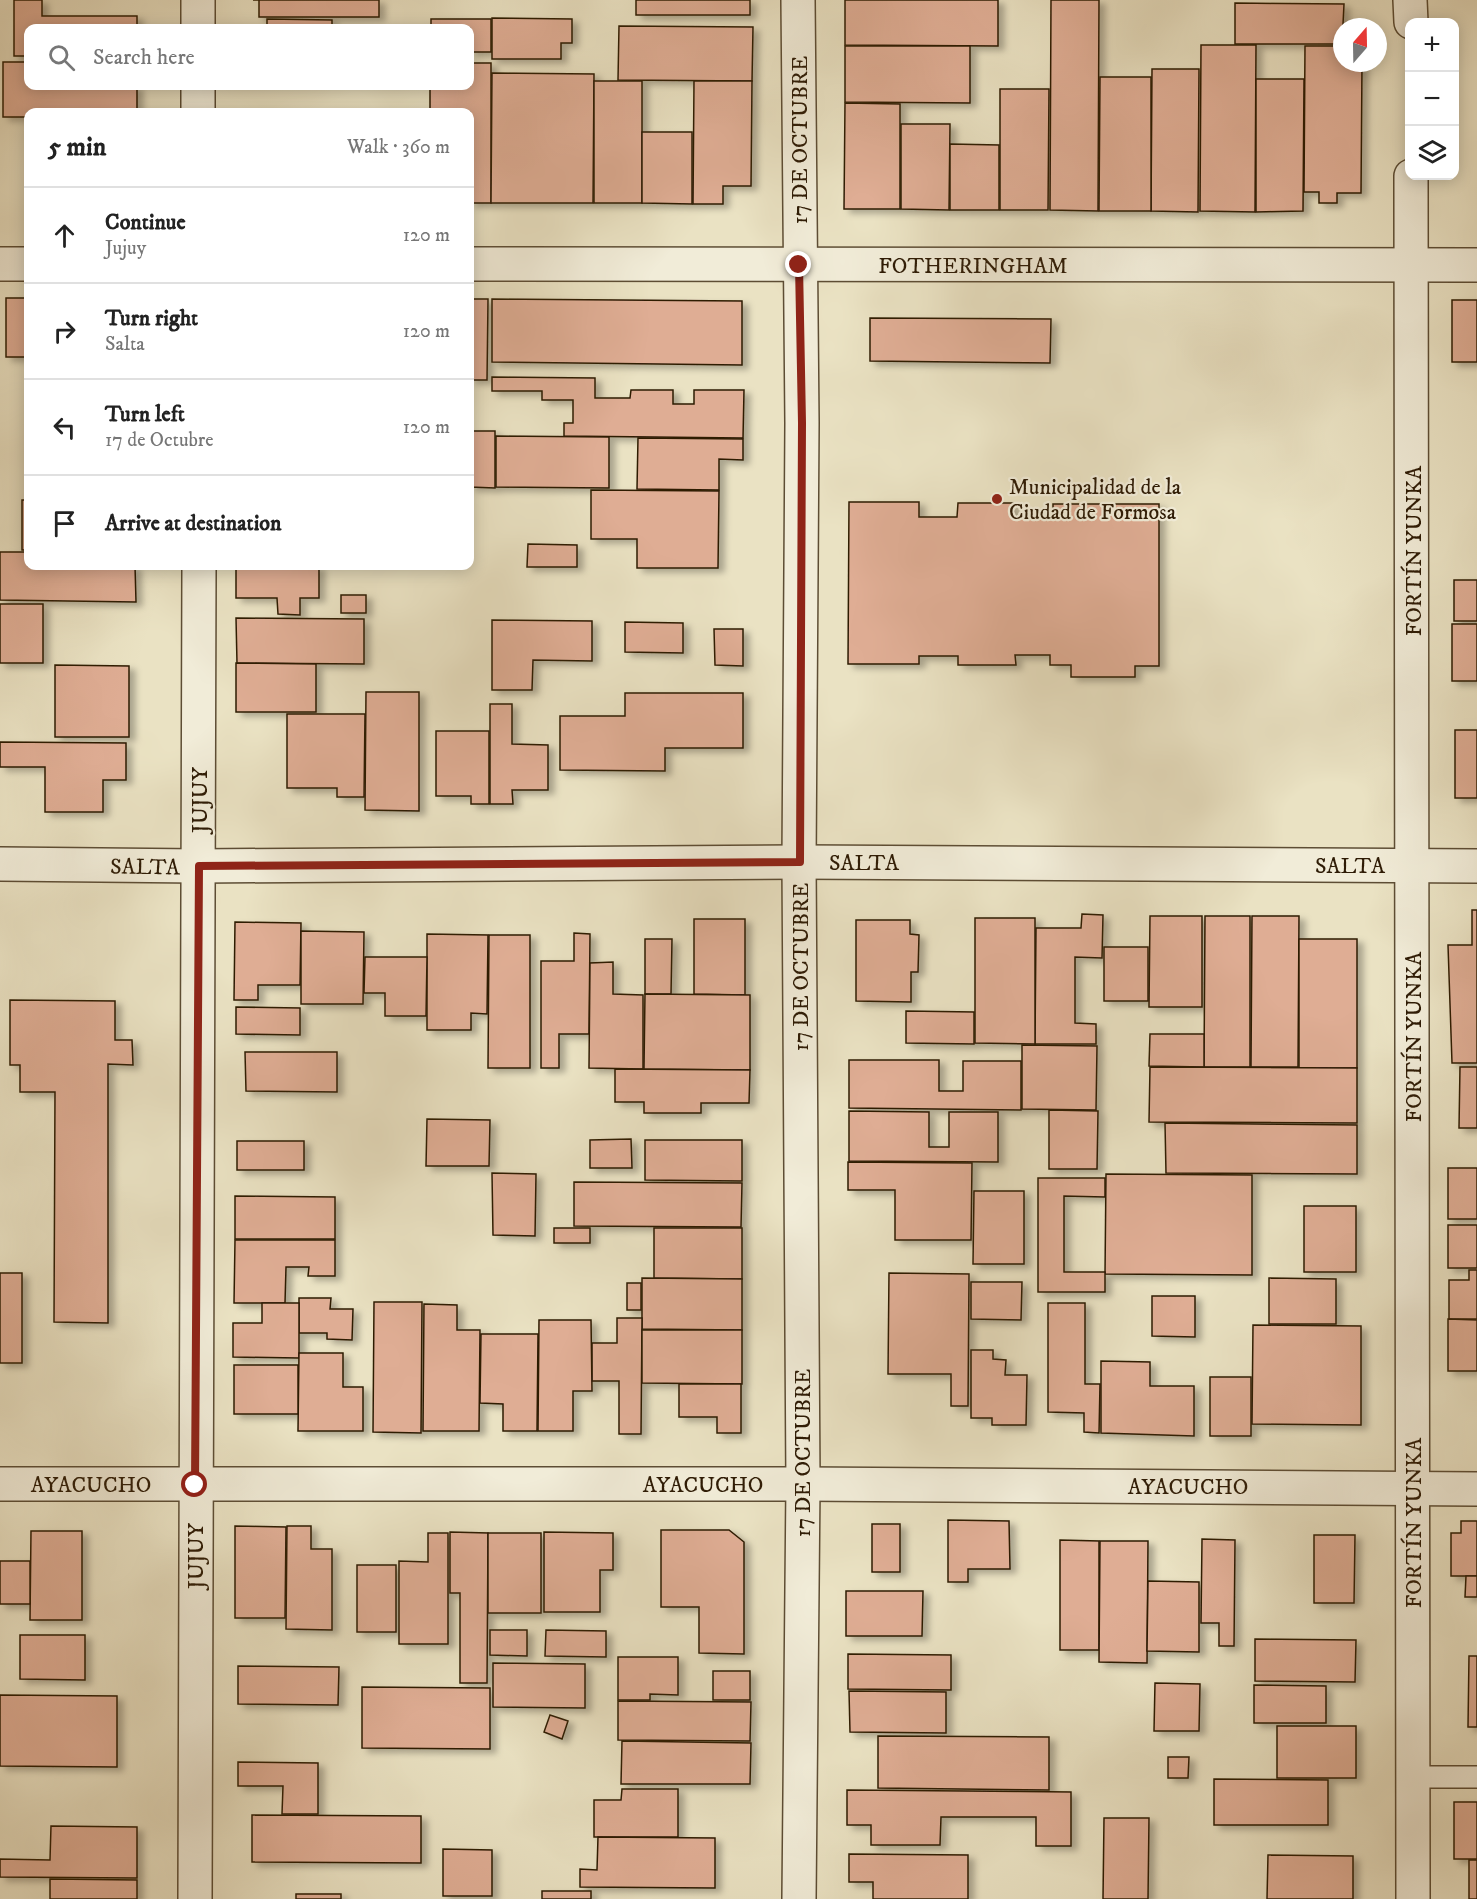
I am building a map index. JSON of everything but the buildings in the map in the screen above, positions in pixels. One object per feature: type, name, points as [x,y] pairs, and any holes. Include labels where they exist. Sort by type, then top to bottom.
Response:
[{"type":"street","points":[[198,0],[198,24]]},
{"type":"street","name":"17 DE OCTUBRE","points":[[798,0],[802,423],[800,862],[802,1484],[799,1899]]},
{"type":"street","points":[[1410,0],[1411,18]]},
{"type":"street","points":[[198,90],[198,108]]},
{"type":"street","name":"FORTÍN YUNKA","points":[[1412,180],[1414,865],[1412,1488],[1415,1777],[1413,1899]]},
{"type":"street","points":[[0,264],[24,264]]},
{"type":"street","name":"FOTHERINGHAM","points":[[474,264],[1477,265]]},
{"type":"street","name":"JUJUY","points":[[195,1899],[199,570]]},
{"type":"street","name":"SALTA","points":[[0,864],[199,866],[800,862],[1477,866]]},
{"type":"street","name":"AYACUCHO","points":[[0,1484],[802,1484],[1477,1489]]},
{"type":"lane","points":[[1415,1777],[1477,1777]]},
{"type":"place","name":"Municipalidad de la Ciudad de Formosa","points":[[997,499]]},
{"type":"route","points":[[195,1485],[199,866],[800,862],[802,423],[799,265]]}]
